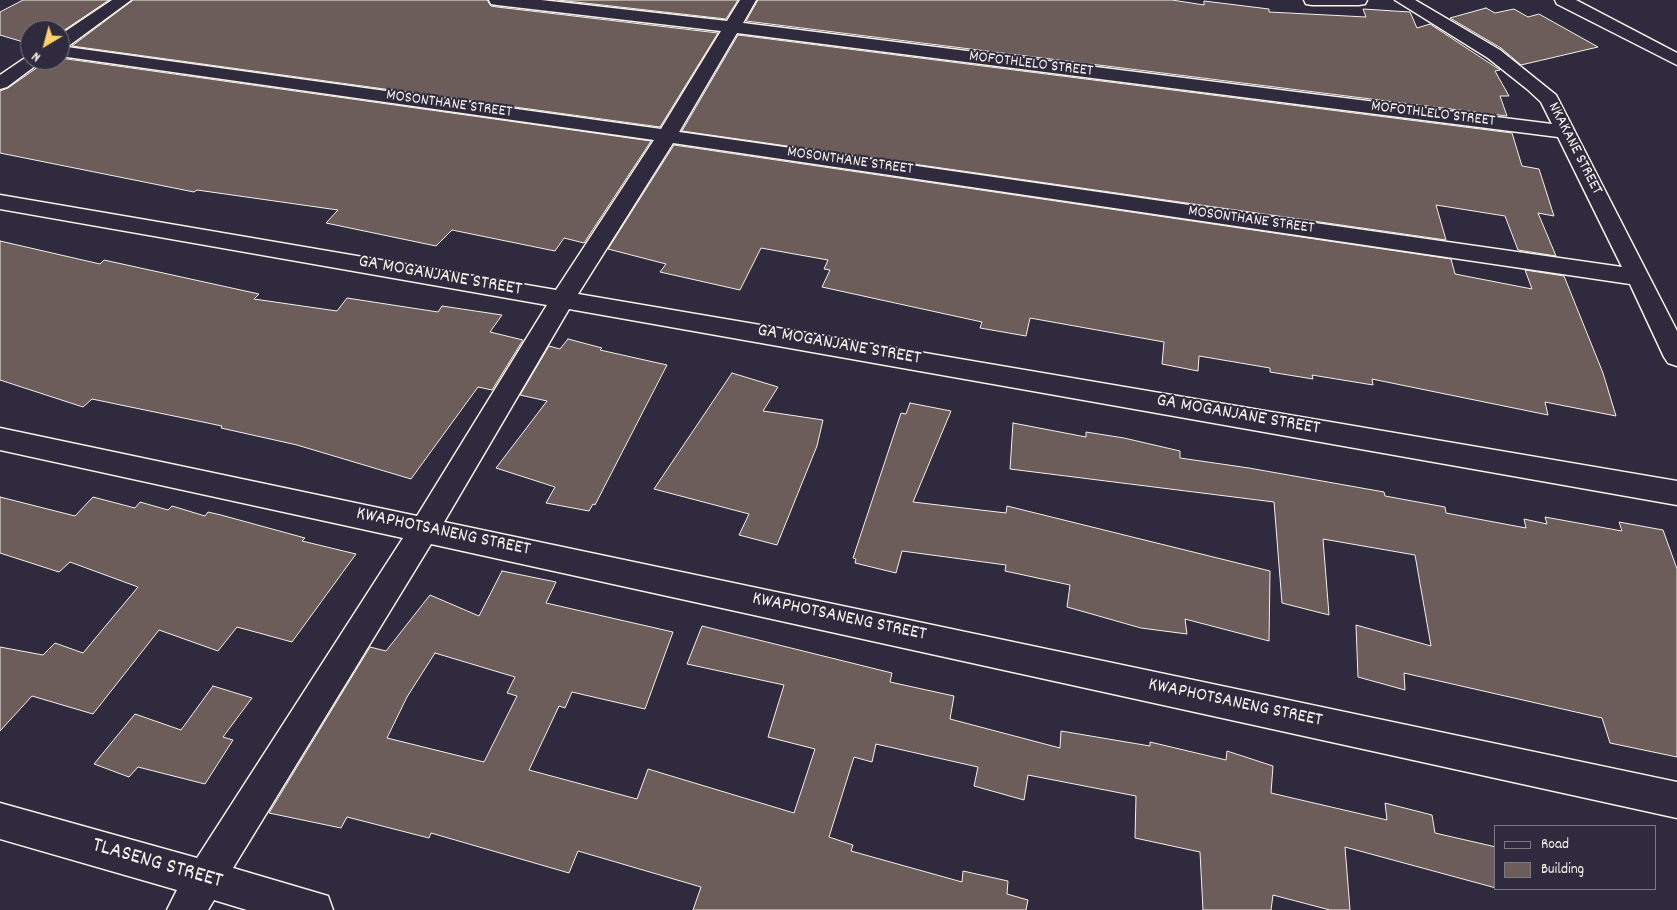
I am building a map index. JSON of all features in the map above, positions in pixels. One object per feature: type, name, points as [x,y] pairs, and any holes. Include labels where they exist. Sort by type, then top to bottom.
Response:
[{"type":"street","points":[[70,36],[123,0]]},
{"type":"street","name":"MOFOTHLELO STREET","points":[[497,0],[731,27],[1565,132]]},
{"type":"street","points":[[186,910],[425,529],[563,298],[667,136],[748,0]]},
{"type":"street","points":[[1312,0],[1359,0]]},
{"type":"street","name":"NKAKANE STREET","points":[[1403,0],[1494,54],[1549,99],[1640,277],[1677,357]]},
{"type":"street","points":[[1563,0],[1677,60]]},
{"type":"street","name":"MOSONTHANE STREET","points":[[70,52],[667,136],[1640,277]]},
{"type":"street","points":[[0,83],[20,69]]},
{"type":"street","name":"GA MOGANJANE STREET","points":[[0,202],[563,298],[1677,493]]},
{"type":"street","name":"KWAPHOTSANENG STREET","points":[[0,439],[1677,800]]},
{"type":"street","name":"TLASENG STREET","points":[[0,821],[314,910]]},
{"type":"building","points":[[23,0],[109,0],[70,26],[70,20],[20,20],[20,41],[0,35],[0,12]]},
{"type":"building","points":[[133,0],[487,0],[491,6],[497,7],[718,33],[660,127],[72,46]]},
{"type":"building","points":[[558,0],[738,0],[726,19]]},
{"type":"building","points":[[758,0],[1172,0],[1204,5],[1204,1],[1269,9],[1269,12],[1366,17],[1363,9],[1410,12],[1417,28],[1430,24],[1500,70],[1495,71],[1509,96],[1500,96],[1507,116],[746,21]]},
{"type":"building","points":[[1486,8],[1495,13],[1514,9],[1528,17],[1539,14],[1598,47],[1521,65],[1501,48],[1450,18]]},
{"type":"building","points":[[738,35],[1512,133],[1522,166],[1539,169],[1554,216],[1538,213],[1556,256],[1518,250],[1505,216],[1436,205],[1446,240],[682,131]]},
{"type":"building","points":[[70,59],[651,141],[584,243],[564,238],[555,251],[452,230],[436,246],[326,223],[338,210],[197,190],[194,192],[0,153],[0,91],[8,88],[34,70],[70,70]]},
{"type":"building","points":[[674,145],[1451,259],[1455,274],[1532,289],[1525,270],[1564,276],[1603,373],[1616,416],[1545,402],[1548,415],[1372,379],[1373,385],[1312,375],[1313,379],[1270,372],[1270,368],[1199,356],[1198,371],[1162,364],[1164,342],[1030,318],[1026,336],[980,328],[982,322],[822,287],[830,270],[824,269],[828,260],[761,248],[740,290],[660,272],[666,264],[608,249]]},
{"type":"building","points":[[0,241],[100,264],[104,260],[259,294],[254,299],[337,311],[347,298],[438,312],[442,306],[502,315],[490,332],[523,340],[492,390],[478,387],[411,479],[297,445],[221,428],[222,426],[92,399],[83,407],[0,380]]},
{"type":"building","points":[[568,339],[602,348],[600,350],[667,365],[595,505],[593,504],[589,511],[546,503],[555,487],[496,468],[547,401],[520,395],[549,346],[560,349]]},
{"type":"building","points":[[732,373],[778,387],[763,411],[823,420],[817,446],[777,545],[739,535],[749,514],[654,489]]},
{"type":"building","points":[[910,403],[951,411],[913,502],[1006,513],[1007,506],[1270,571],[1269,641],[1185,619],[1187,634],[1141,628],[1067,607],[1070,585],[1005,571],[1006,565],[902,551],[896,573],[855,563],[856,559],[853,558],[901,413],[906,414]]},
{"type":"building","points":[[1013,423],[1086,437],[1086,432],[1124,438],[1180,451],[1180,458],[1384,492],[1385,496],[1445,507],[1446,513],[1526,528],[1524,519],[1547,524],[1545,517],[1622,531],[1619,522],[1663,530],[1677,569],[1677,757],[1610,743],[1602,718],[1404,673],[1405,690],[1358,677],[1356,625],[1431,646],[1415,555],[1323,539],[1329,615],[1282,603],[1274,502],[1010,469]]},
{"type":"building","points":[[0,497],[75,516],[93,497],[135,508],[140,502],[168,510],[172,506],[205,516],[208,512],[221,515],[305,538],[302,541],[356,554],[292,642],[237,627],[218,651],[159,630],[93,714],[32,696],[0,731],[0,647],[43,655],[55,643],[83,653],[138,587],[70,562],[59,572],[0,553]]},
{"type":"building","points":[[502,571],[556,582],[546,603],[673,632],[645,709],[572,692],[565,708],[559,706],[529,770],[637,799],[648,769],[794,813],[815,749],[768,737],[784,685],[687,664],[702,626],[892,673],[890,682],[954,696],[950,719],[1060,748],[1061,731],[1150,746],[1150,742],[1226,760],[1227,751],[1273,766],[1271,793],[1387,820],[1385,803],[1432,815],[1435,833],[1494,847],[1494,887],[1345,847],[1350,910],[1330,910],[1273,895],[1271,910],[1203,910],[1200,852],[1135,838],[1136,796],[1028,775],[1024,800],[974,786],[978,767],[876,744],[872,762],[854,757],[829,837],[853,845],[851,851],[962,882],[963,871],[1008,881],[1007,894],[1028,900],[1026,910],[693,910],[701,887],[578,851],[569,873],[431,833],[429,838],[347,817],[341,828],[269,813],[370,647],[386,651],[430,595],[479,616]],"holes":[[[435,653],[515,677],[507,693],[517,696],[484,762],[387,738],[407,697]]]},
{"type":"building","points":[[213,686],[252,698],[223,737],[233,740],[205,784],[138,767],[129,777],[94,764],[135,714],[181,730]]}]
